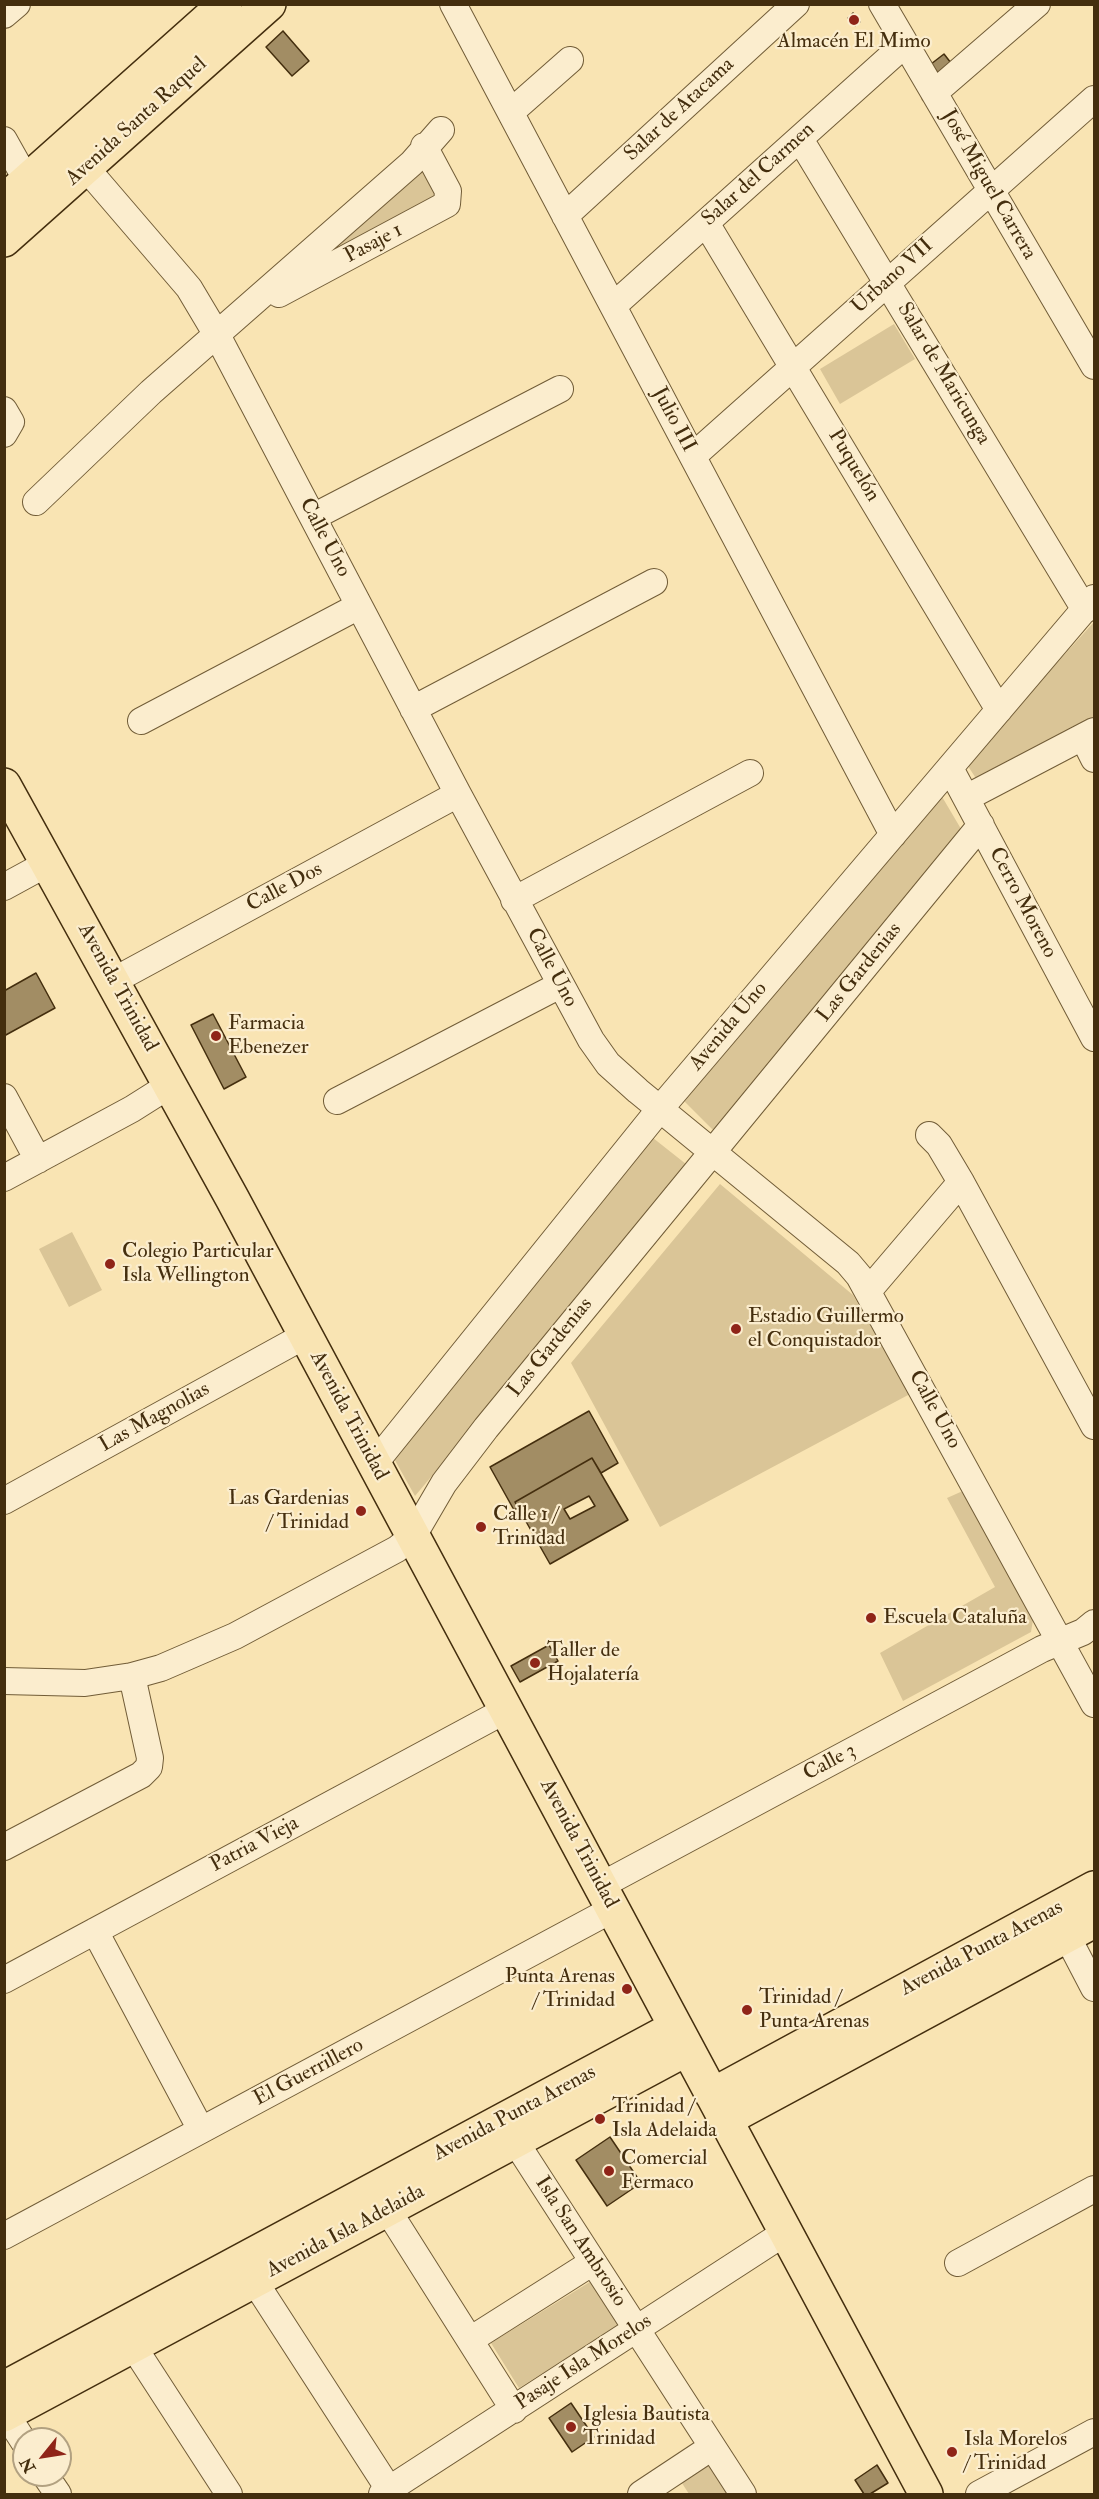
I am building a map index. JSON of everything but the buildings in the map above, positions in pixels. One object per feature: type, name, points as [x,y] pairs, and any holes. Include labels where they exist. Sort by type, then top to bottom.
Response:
[{"type":"main road","name":"Avenida Santa Raquel","points":[[16,191],[225,4]]},
{"type":"main road","name":"Avenida Santa Raquel","points":[[4,240],[269,4]]},
{"type":"main road","name":"Avenida Trinidad","points":[[4,785],[306,1335],[786,2232],[919,2492]]},
{"type":"main road","name":"Avenida Punta Arenas","points":[[718,2107],[1072,1923],[1095,1888]]},
{"type":"main road","name":"Avenida Punta Arenas","points":[[5,2406],[247,2271],[681,2038]]},
{"type":"main road","name":"Avenida Isla Adelaida","points":[[5,2406],[133,2346],[247,2271],[387,2209],[515,2141],[681,2038]]},
{"type":"street","points":[[4,15],[16,4]]},
{"type":"street","name":"Salar de Atacama","points":[[565,216],[796,4]]},
{"type":"street","points":[[934,93],[1037,4]]},
{"type":"street","name":"José Miguel Carrera","points":[[884,6],[1095,366]]},
{"type":"street","name":"Julio III","points":[[462,8],[511,112],[565,216],[893,835]]},
{"type":"street","name":"Salar del Carmen","points":[[613,306],[905,44]]},
{"type":"street","points":[[511,112],[570,60]]},
{"type":"street","name":"Urbano VII","points":[[693,456],[991,190],[1092,108]]},
{"type":"street","name":"Pasaje 1","points":[[36,502],[151,392],[412,163],[433,138],[448,191],[447,204],[243,313]]},
{"type":"street","name":"Salar de Maricunga","points":[[800,139],[1090,604]]},
{"type":"street","points":[[4,140],[16,191]]},
{"type":"street","name":"Calle Uno","points":[[86,168],[189,288],[217,335],[514,900],[598,1052],[618,1074],[659,1110],[848,1263],[869,1290],[1095,1704]]},
{"type":"street","name":"Puquelón","points":[[706,223],[999,710]]},
{"type":"street","points":[[313,517],[560,388]]},
{"type":"street","points":[[4,410],[11,422],[4,434]]},
{"type":"street","points":[[413,709],[654,582]]},
{"type":"street","name":"Avenida Uno","points":[[374,1464],[659,1110],[1090,604]]},
{"type":"street","points":[[141,721],[359,606]]},
{"type":"street","points":[[966,798],[1091,742]]},
{"type":"street","name":"Cerro Moreno","points":[[950,768],[1094,1037]]},
{"type":"street","points":[[514,900],[750,773]]},
{"type":"street","name":"Calle Dos","points":[[113,981],[458,794]]},
{"type":"street","name":"Las Gardenias","points":[[4,1681],[62,1684],[132,1676],[161,1668],[220,1644],[397,1549],[413,1536],[426,1511],[469,1449],[981,825]]},
{"type":"street","points":[[4,887],[48,863]]},
{"type":"street","points":[[338,1101],[560,985]]},
{"type":"street","points":[[4,1178],[132,1109],[170,1085]]},
{"type":"street","points":[[4,1097],[38,1160]]},
{"type":"street","points":[[929,1135],[939,1145],[961,1182],[1095,1426]]},
{"type":"street","points":[[869,1290],[961,1182]]},
{"type":"street","name":"Las Magnolias","points":[[4,1501],[306,1335]]},
{"type":"street","name":"Calle 3","points":[[606,1898],[1060,1640],[1077,1635],[1095,1623]]},
{"type":"street","points":[[4,1847],[141,1775],[149,1767],[150,1758],[132,1676]]},
{"type":"street","name":"Patria Vieja","points":[[6,1975],[95,1931],[506,1710]]},
{"type":"street","name":"El Guerrillero","points":[[4,2236],[201,2130],[606,1898]]},
{"type":"street","points":[[1072,1923],[1095,1988]]},
{"type":"street","points":[[95,1931],[201,2130]]},
{"type":"street","name":"Isla San Ambrosio","points":[[515,2141],[743,2494]]},
{"type":"street","points":[[958,2263],[1095,2189]]},
{"type":"street","points":[[387,2209],[514,2410]]},
{"type":"street","name":"Pasaje Isla Morelos","points":[[388,2493],[786,2232]]},
{"type":"street","points":[[470,2340],[592,2262]]},
{"type":"street","points":[[247,2271],[388,2493]]},
{"type":"street","points":[[133,2346],[229,2494]]},
{"type":"street","points":[[5,2406],[16,2427]]},
{"type":"street","points":[[979,2494],[1095,2432]]},
{"type":"street","points":[[641,2494],[712,2448]]},
{"type":"shaded area","points":[[424,163],[440,203],[315,259]]},
{"type":"shaded area","points":[[894,324],[915,359],[840,404],[820,369]]},
{"type":"shaded area","points":[[1094,622],[1094,721],[979,783],[966,763]]},
{"type":"shaded area","points":[[941,795],[964,834],[716,1133],[679,1096]]},
{"type":"shaded area","points":[[648,1134],[691,1168],[415,1496],[392,1455]]},
{"type":"shaded area","name":"Estadio Guillermo el Conquistador","points":[[720,1184],[853,1295],[910,1394],[660,1527],[571,1363]]},
{"type":"shaded area","points":[[72,1232],[102,1290],[69,1307],[39,1249]]},
{"type":"shaded area","points":[[965,1490],[1033,1620],[1031,1632],[903,1701],[880,1653],[995,1587],[947,1498]]},
{"type":"shaded area","points":[[593,2280],[621,2324],[519,2388],[491,2343]]},
{"type":"shaded area","points":[[712,2460],[734,2494],[689,2494],[680,2480]]},
{"type":"place","name":"Almacén El Mimo","points":[[854,20]]},
{"type":"place","name":"Farmacia Ebenezer","points":[[216,1036]]},
{"type":"place","name":"Colegio Particular Isla Wellington","points":[[110,1264]]},
{"type":"place","name":"Estadio Guillermo el Conquistador","points":[[736,1329]]},
{"type":"place","name":"Las Gardenias / Trinidad","points":[[361,1511]]},
{"type":"place","name":"Calle 1 / Trinidad","points":[[481,1527]]},
{"type":"place","name":"Escuela Cataluña","points":[[871,1618]]},
{"type":"place","name":"Taller de Hojalatería","points":[[535,1663]]},
{"type":"place","name":"Punta Arenas / Trinidad","points":[[627,1989]]},
{"type":"place","name":"Trinidad / Punta Arenas","points":[[747,2010]]},
{"type":"place","name":"Trinidad / Isla Adelaida","points":[[600,2119]]},
{"type":"place","name":"Comercial Fermaco","points":[[609,2171]]},
{"type":"place","name":"Iglesia Bautista Trinidad","points":[[571,2427]]},
{"type":"place","name":"Isla Morelos / Trinidad","points":[[952,2452]]}]
